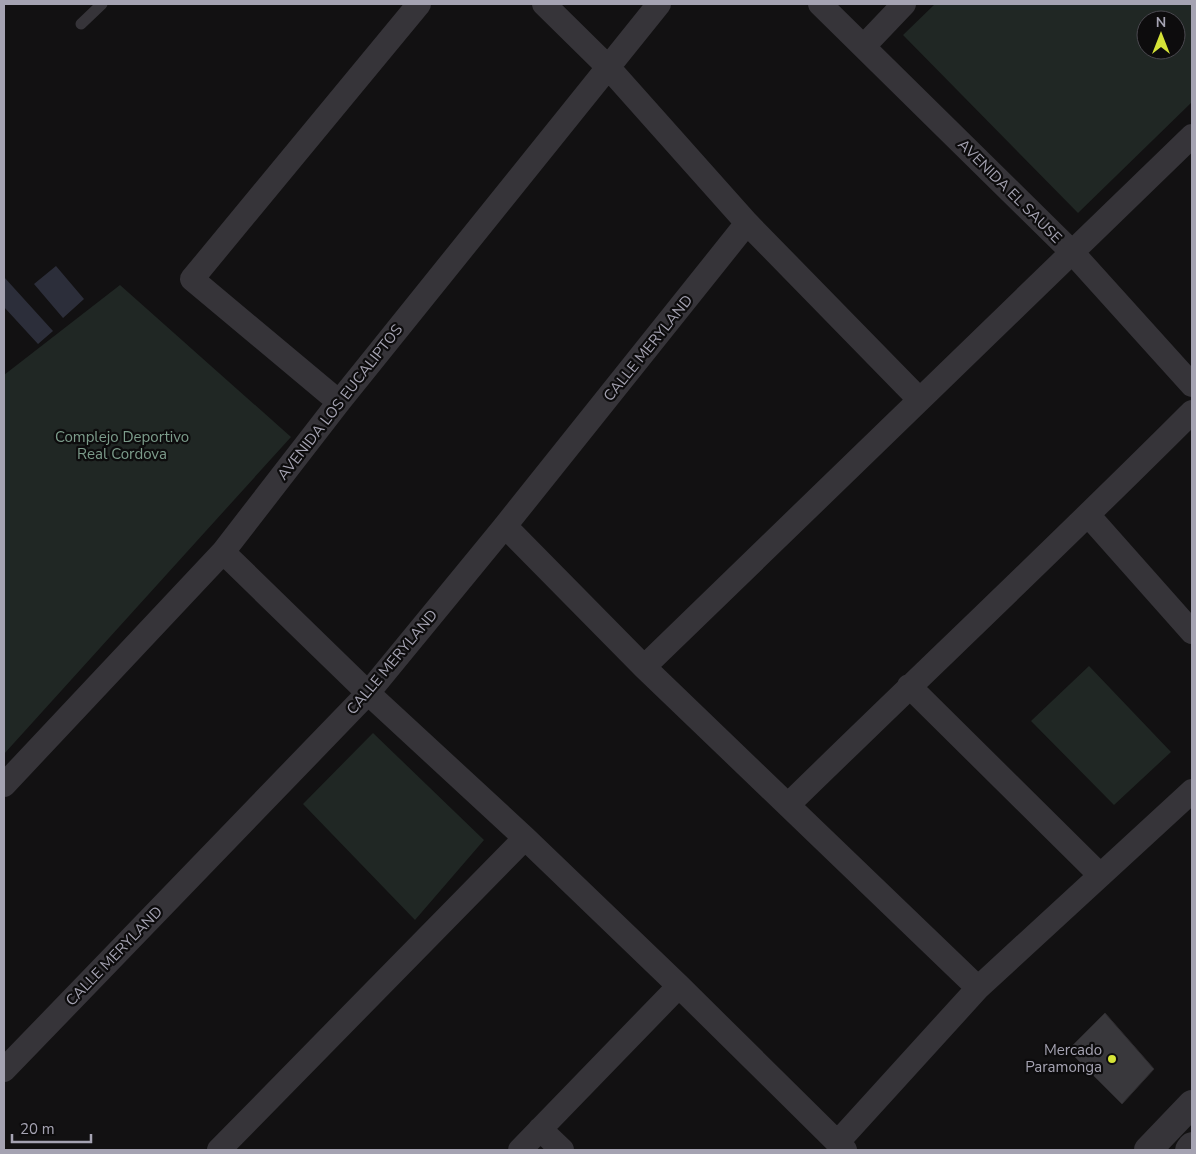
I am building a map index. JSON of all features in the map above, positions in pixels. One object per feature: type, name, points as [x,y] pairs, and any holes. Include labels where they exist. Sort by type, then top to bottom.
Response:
[{"type":"street","points":[[339,402],[192,280],[419,4]]},
{"type":"street","points":[[544,4],[608,67],[747,223],[919,399]]},
{"type":"street","name":"AVENIDA LOS EUCALIPTOS","points":[[4,785],[223,552],[339,402],[659,4]]},
{"type":"street","name":"AVENIDA EL SAUSE","points":[[820,4],[1071,251],[1192,385]]},
{"type":"street","points":[[864,46],[904,4]]},
{"type":"street","points":[[644,666],[1192,136]]},
{"type":"street","name":"CALLE MERYLAND","points":[[4,1070],[368,693],[505,526],[747,223]]},
{"type":"street","points":[[788,805],[909,686],[1089,516],[1192,412]]},
{"type":"street","points":[[1089,516],[1192,632]]},
{"type":"street","points":[[505,526],[644,666],[978,988]]},
{"type":"street","points":[[223,552],[368,693],[679,986],[841,1147],[978,988],[1192,791]]},
{"type":"street","points":[[909,686],[1100,875]]},
{"type":"street","points":[[219,1150],[524,838]]},
{"type":"street","points":[[520,1150],[679,986]]},
{"type":"street","points":[[1148,1150],[1192,1104]]},
{"type":"street","points":[[540,1129],[562,1150]]},
{"type":"street","points":[[1189,1150],[1192,1146]]},
{"type":"lane","points":[[81,24],[102,4]]},
{"type":"green space","points":[[935,4],[1192,4],[1192,102],[1078,213],[903,35]]},
{"type":"green space","name":"Complejo Deportivo Real Cordova","points":[[120,285],[291,437],[4,754],[4,375]]},
{"type":"green space","points":[[1089,666],[1171,752],[1114,805],[1031,721]]},
{"type":"green space","points":[[373,733],[484,840],[415,920],[303,804]]},
{"type":"water","points":[[56,266],[84,299],[63,318],[34,284]]},
{"type":"water","points":[[4,277],[53,331],[38,344],[4,307]]},
{"type":"building","name":"Mercado Paramonga","points":[[1105,1013],[1154,1069],[1122,1104],[1068,1050]]},
{"type":"place","name":"Mercado Paramonga","points":[[1112,1059]]}]
